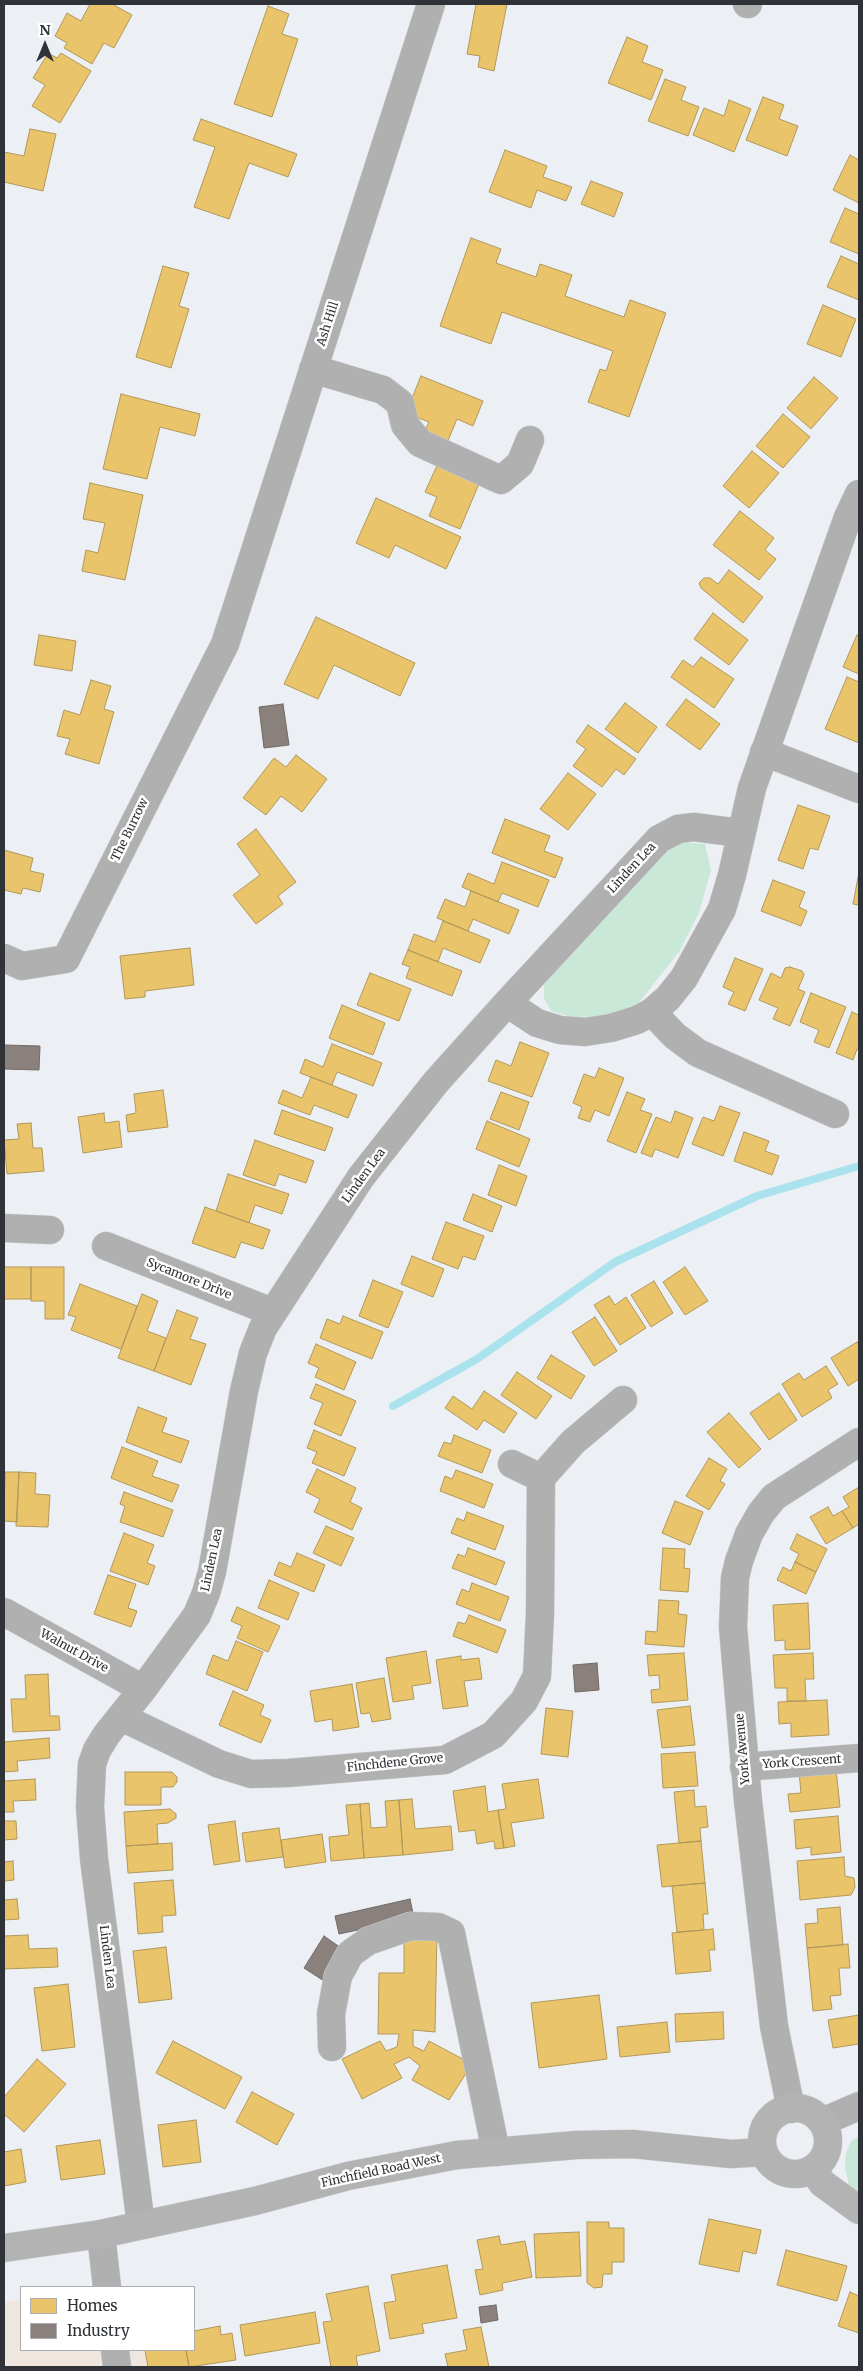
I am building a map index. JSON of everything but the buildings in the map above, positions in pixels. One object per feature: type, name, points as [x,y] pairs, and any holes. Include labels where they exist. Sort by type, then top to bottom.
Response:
[{"type":"main road","points":[[791,2109],[809,2112],[822,2122],[828,2143],[821,2162],[813,2169],[804,2173],[785,2172],[769,2161],[764,2152],[763,2133],[767,2124],[782,2112],[791,2109]]},
{"type":"main road","name":"Finchfield Road West","points":[[4,2248],[101,2234],[255,2202],[348,2176],[456,2156],[577,2145],[633,2144],[731,2154],[764,2152]]},
{"type":"main road","points":[[813,2169],[822,2183],[859,2210]]},
{"type":"street","name":"Ash Hill","points":[[225,644],[431,4]]},
{"type":"street","points":[[313,369],[383,390],[400,403],[406,425],[420,443],[500,480],[520,464],[530,440]]},
{"type":"street","points":[[507,1003],[537,1023],[560,1030],[585,1032],[611,1028],[637,1020],[652,1012],[668,998],[684,978],[722,908],[732,876],[740,833],[764,752],[848,517],[859,494]]},
{"type":"street","name":"The Burrow","points":[[4,958],[22,966],[66,958],[225,644]]},
{"type":"street","points":[[764,752],[859,789]]},
{"type":"street","name":"Linden Lea","points":[[141,2225],[90,1807],[90,1782],[97,1750],[197,1615],[206,1592],[212,1572],[244,1391],[253,1353],[272,1312],[361,1177],[436,1082],[660,839],[678,829],[694,827],[740,833]]},
{"type":"street","points":[[652,1012],[675,1036],[698,1053],[835,1114]]},
{"type":"street","points":[[4,1228],[50,1230]]},
{"type":"street","name":"Sycamore Drive","points":[[106,1246],[272,1312]]},
{"type":"street","points":[[512,1464],[541,1478],[574,1442],[623,1400]]},
{"type":"street","name":"York Avenue","points":[[791,2109],[774,2026],[744,1767],[733,1627],[735,1578],[738,1561],[761,1513],[774,1497],[859,1442]]},
{"type":"street","name":"Finchdene Grove","points":[[121,1717],[220,1764],[251,1774],[288,1773],[445,1760],[493,1735],[524,1701],[537,1676],[540,1613],[541,1478]]},
{"type":"street","name":"Walnut Drive","points":[[4,1612],[143,1689]]},
{"type":"street","name":"York Crescent","points":[[744,1767],[859,1758]]},
{"type":"street","points":[[332,2047],[331,2014],[338,1976],[350,1954],[368,1941],[411,1926],[438,1927],[451,1933],[496,2152]]},
{"type":"street","points":[[822,2122],[859,2106]]},
{"type":"street","points":[[101,2234],[107,2286]]},
{"type":"street","points":[[115,2351],[117,2367]]},
{"type":"shaded area","points":[[20,2299],[20,2351],[145,2351],[149,2367],[4,2367],[4,2303]]},
{"type":"green space","points":[[679,842],[705,844],[711,870],[699,913],[679,952],[637,1005],[605,1017],[571,1017],[551,1011],[544,998],[544,984],[583,931],[659,850]]},
{"type":"green space","points":[[859,2136],[859,2195],[849,2186],[845,2168],[846,2153],[851,2141]]},
{"type":"waterway","points":[[393,1406],[477,1359],[615,1262],[757,1196],[859,1166]]}]
